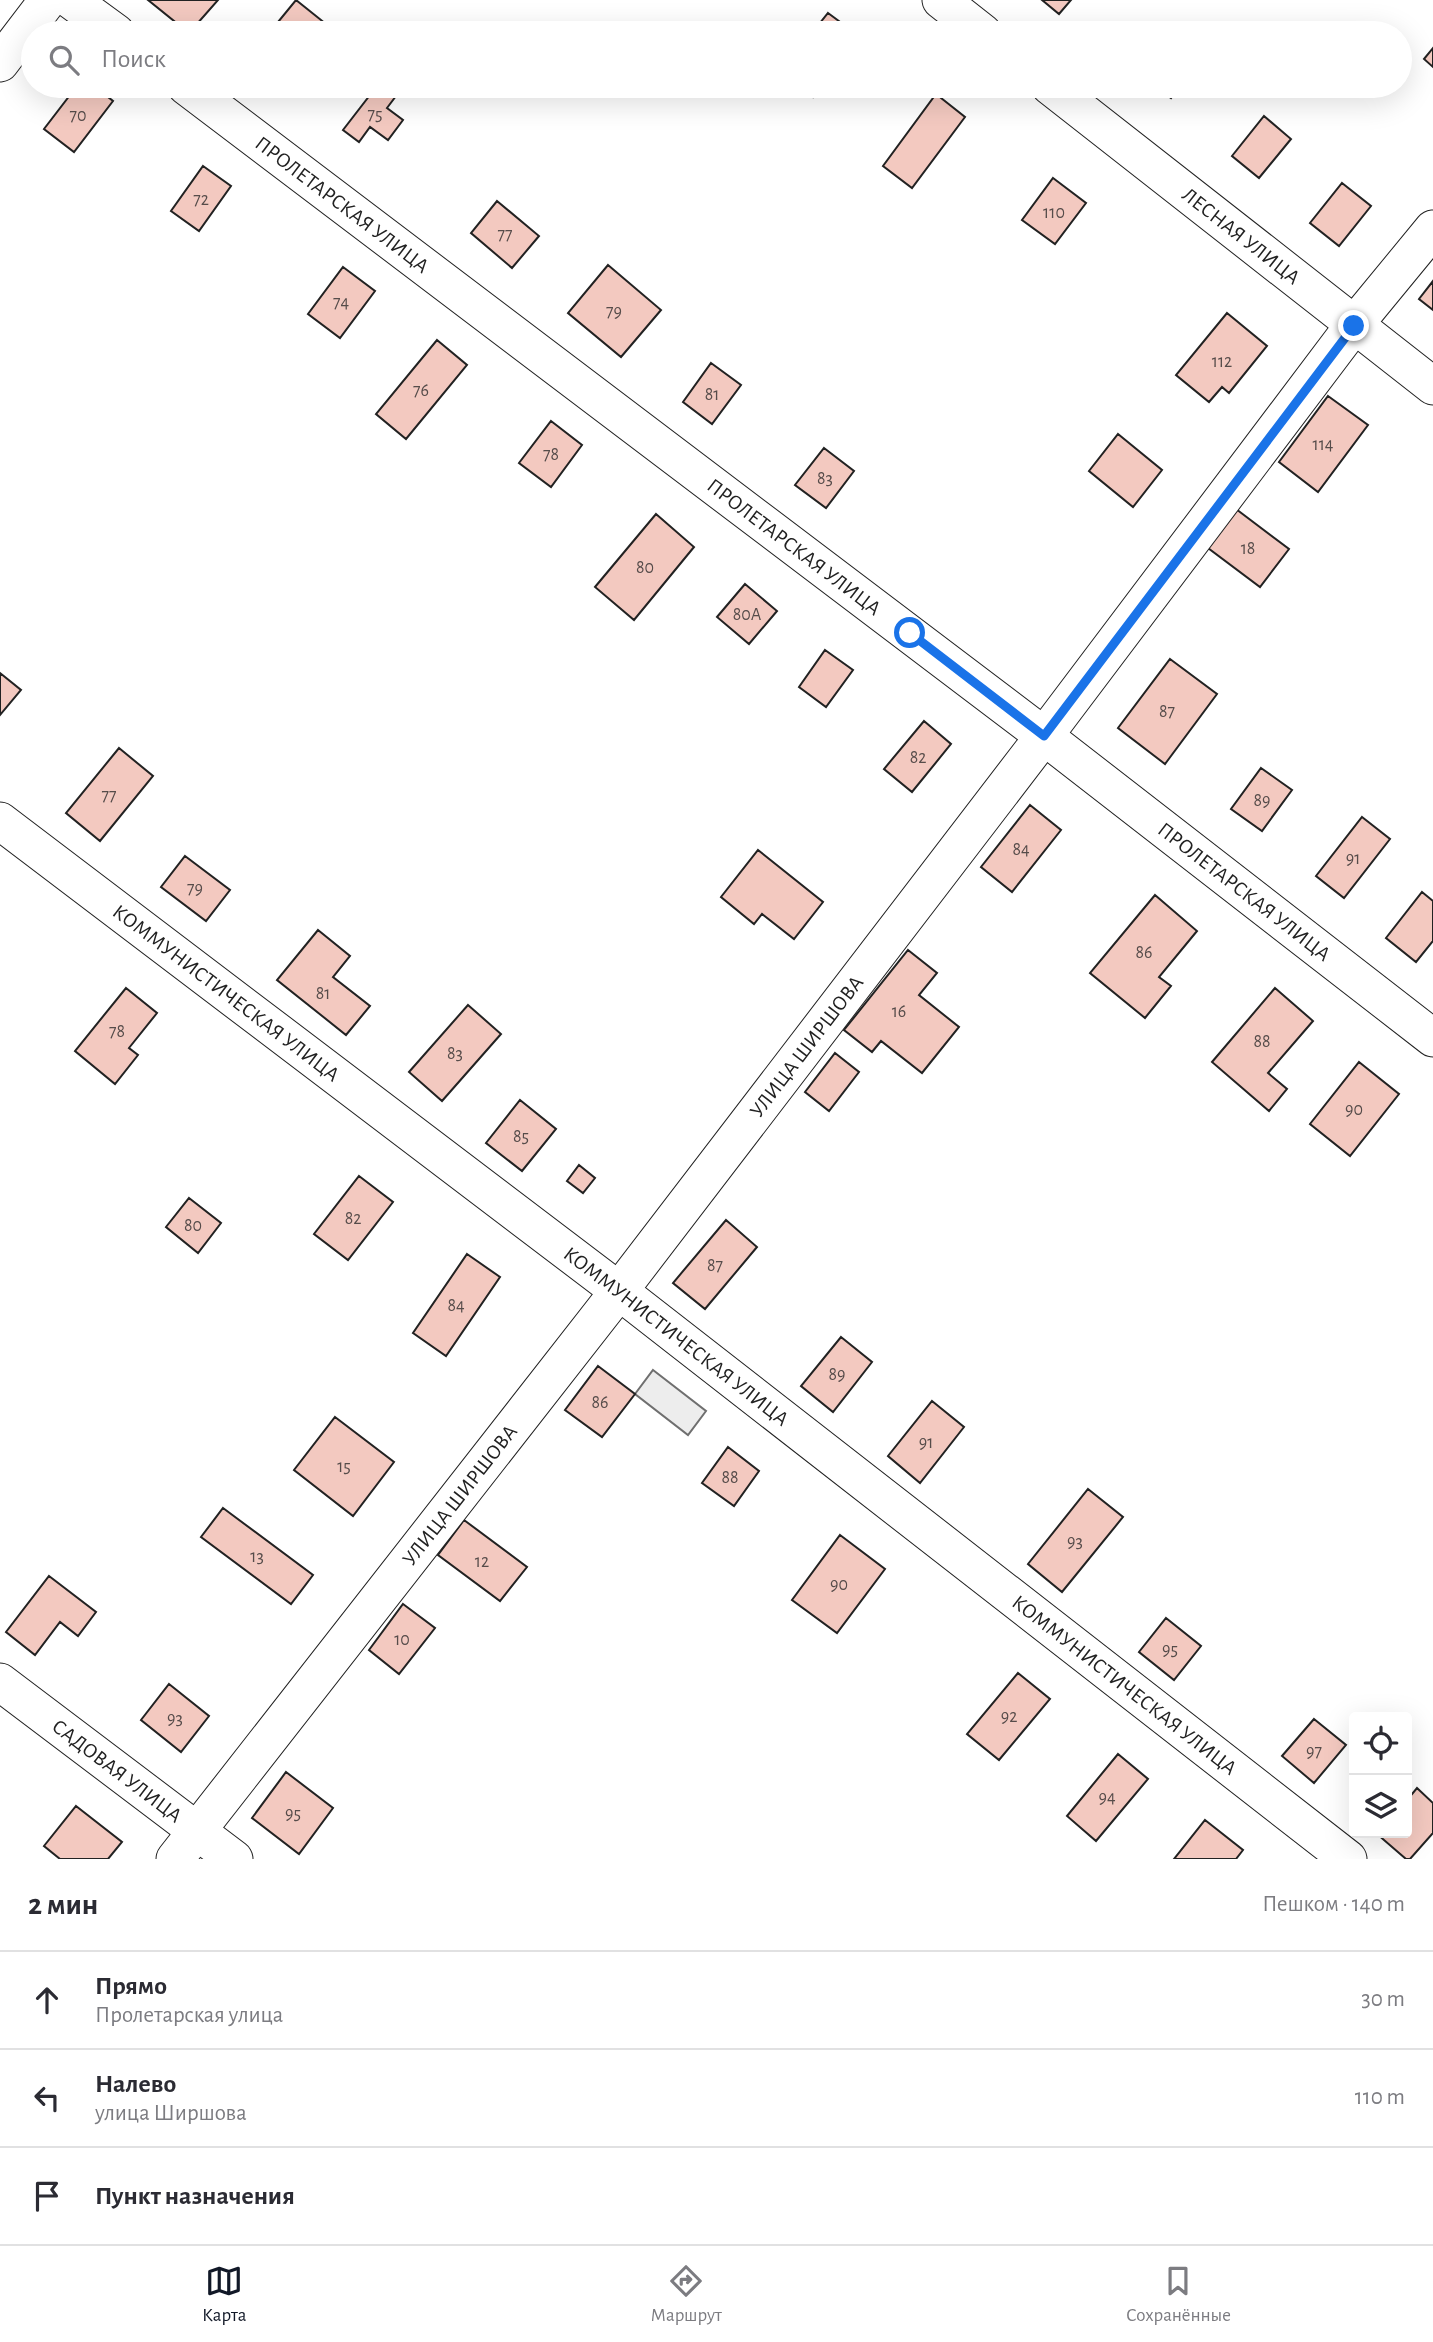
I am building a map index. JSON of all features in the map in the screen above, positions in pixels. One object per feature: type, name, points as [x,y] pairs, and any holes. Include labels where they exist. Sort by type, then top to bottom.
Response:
[{"type":"street","points":[[32,21],[48,0]]},
{"type":"street","points":[[71,0],[100,21]]},
{"type":"street","points":[[941,0],[968,21]]},
{"type":"street","points":[[0,63],[21,35]]},
{"type":"street","name":"ПРОЛЕТАРСКАЯ УЛИЦА","points":[[202,98],[1044,736],[1433,1038]]},
{"type":"street","name":"ЛЕСНАЯ УЛИЦА","points":[[1064,98],[1433,386]]},
{"type":"street","name":"УЛИЦА ШИРШОВА","points":[[175,1859],[619,1291],[1354,326],[1433,229]]},
{"type":"street","name":"КОММУНИСТИЧЕСКАЯ УЛИЦА","points":[[0,821],[619,1291],[1348,1859]]},
{"type":"street","name":"САДОВАЯ УЛИЦА","points":[[0,1682],[234,1859]]},
{"type":"shaded area","points":[[653,1370],[706,1411],[688,1435],[635,1394]]},
{"type":"building","points":[[148,0],[218,0],[200,21],[174,21]]},
{"type":"building","points":[[296,0],[322,21],[279,21]]},
{"type":"building","points":[[1042,0],[1071,0],[1059,14]]},
{"type":"building","points":[[828,13],[839,21],[822,21]]},
{"type":"building","points":[[1433,48],[1433,67],[1424,59]]},
{"type":"building","points":[[68,98],[109,98],[113,101],[74,152],[44,129]]},
{"type":"building","points":[[368,98],[394,98],[387,108],[403,120],[388,140],[370,127],[359,142],[343,130]]},
{"type":"building","points":[[933,98],[941,98],[965,117],[912,188],[883,166]]},
{"type":"building","points":[[1264,116],[1291,139],[1259,178],[1232,156]]},
{"type":"building","points":[[203,166],[231,186],[199,231],[171,211]]},
{"type":"building","points":[[1053,178],[1086,203],[1055,244],[1022,220]]},
{"type":"building","points":[[1342,183],[1371,206],[1339,246],[1310,223]]},
{"type":"building","points":[[497,201],[539,236],[512,268],[471,233]]},
{"type":"building","points":[[608,265],[661,310],[621,357],[568,313]]},
{"type":"building","points":[[343,267],[375,291],[340,338],[308,314]]},
{"type":"building","points":[[1433,281],[1433,310],[1419,299]]},
{"type":"building","points":[[1227,313],[1267,346],[1229,393],[1222,387],[1209,402],[1176,375]]},
{"type":"building","points":[[437,340],[467,365],[406,439],[376,414]]},
{"type":"building","points":[[711,363],[741,385],[712,424],[683,402]]},
{"type":"building","points":[[1328,396],[1368,425],[1318,492],[1279,462]]},
{"type":"building","points":[[551,421],[582,445],[551,487],[519,463]]},
{"type":"building","points":[[1118,434],[1162,470],[1133,507],[1089,471]]},
{"type":"building","points":[[824,448],[854,471],[826,508],[795,485]]},
{"type":"building","points":[[1236,509],[1289,549],[1260,587],[1208,548]]},
{"type":"building","points":[[656,514],[694,547],[634,620],[595,587]]},
{"type":"building","points":[[745,584],[777,611],[749,644],[717,617]]},
{"type":"building","points":[[825,650],[853,670],[826,707],[799,687]]},
{"type":"building","points":[[1170,659],[1217,694],[1165,764],[1118,728]]},
{"type":"building","points":[[0,673],[21,690],[0,715]]},
{"type":"building","points":[[924,721],[951,744],[912,792],[884,769]]},
{"type":"building","points":[[119,748],[153,776],[100,841],[66,813]]},
{"type":"building","points":[[1261,768],[1292,790],[1262,831],[1231,809]]},
{"type":"building","points":[[1030,805],[1061,830],[1012,892],[981,867]]},
{"type":"building","points":[[1362,817],[1390,839],[1344,898],[1316,876]]},
{"type":"building","points":[[758,850],[823,902],[794,939],[762,914],[754,924],[721,897]]},
{"type":"building","points":[[185,856],[230,890],[206,921],[161,887]]},
{"type":"building","points":[[1422,892],[1433,901],[1433,941],[1416,962],[1386,938]]},
{"type":"building","points":[[1155,895],[1197,931],[1159,977],[1171,986],[1145,1018],[1090,973]]},
{"type":"building","points":[[318,930],[350,956],[333,977],[370,1006],[346,1035],[277,980]]},
{"type":"building","points":[[908,950],[937,973],[919,995],[959,1027],[922,1073],[881,1041],[872,1052],[844,1030]]},
{"type":"building","points":[[126,988],[157,1013],[129,1048],[138,1055],[115,1084],[75,1051]]},
{"type":"building","points":[[1275,988],[1313,1021],[1268,1073],[1287,1089],[1269,1111],[1212,1062]]},
{"type":"building","points":[[468,1005],[501,1034],[442,1101],[409,1072]]},
{"type":"building","points":[[835,1053],[859,1072],[829,1111],[805,1092]]},
{"type":"building","points":[[1359,1062],[1399,1094],[1350,1156],[1310,1124]]},
{"type":"building","points":[[520,1100],[556,1129],[522,1171],[486,1143]]},
{"type":"building","points":[[579,1165],[595,1178],[583,1193],[567,1181]]},
{"type":"building","points":[[359,1176],[393,1202],[348,1260],[314,1234]]},
{"type":"building","points":[[189,1198],[221,1223],[198,1253],[166,1227]]},
{"type":"building","points":[[726,1220],[757,1247],[705,1309],[673,1283]]},
{"type":"building","points":[[467,1254],[500,1277],[446,1356],[413,1333]]},
{"type":"building","points":[[841,1337],[872,1362],[833,1412],[801,1386]]},
{"type":"building","points":[[598,1366],[635,1394],[602,1437],[565,1410]]},
{"type":"building","points":[[932,1401],[964,1427],[920,1483],[888,1456]]},
{"type":"building","points":[[335,1417],[394,1462],[353,1516],[294,1470]]},
{"type":"building","points":[[728,1447],[759,1471],[734,1506],[702,1483]]},
{"type":"building","points":[[1088,1489],[1123,1517],[1062,1592],[1028,1564]]},
{"type":"building","points":[[223,1508],[313,1575],[291,1604],[201,1537]]},
{"type":"building","points":[[464,1520],[527,1567],[500,1601],[438,1555]]},
{"type":"building","points":[[840,1535],[885,1569],[837,1633],[792,1600]]},
{"type":"building","points":[[49,1576],[96,1612],[78,1636],[60,1622],[35,1655],[6,1632]]},
{"type":"building","points":[[403,1604],[435,1628],[399,1674],[369,1650]]},
{"type":"building","points":[[1166,1618],[1201,1646],[1174,1680],[1139,1652]]},
{"type":"building","points":[[1018,1673],[1050,1699],[999,1760],[967,1734]]},
{"type":"building","points":[[169,1684],[209,1716],[181,1752],[141,1720]]},
{"type":"building","points":[[1314,1719],[1346,1745],[1314,1783],[1282,1756]]},
{"type":"building","points":[[1118,1754],[1148,1779],[1096,1841],[1067,1816]]},
{"type":"building","points":[[286,1772],[333,1808],[299,1854],[252,1818]]},
{"type":"building","points":[[1417,1788],[1433,1803],[1433,1833],[1410,1859],[1406,1859],[1382,1838],[1412,1838],[1412,1794]]},
{"type":"building","points":[[76,1806],[122,1842],[108,1859],[60,1859],[44,1846]]},
{"type":"building","points":[[1205,1820],[1243,1850],[1236,1859],[1174,1859]]},
{"type":"route","points":[[910,633],[1044,736],[1354,326]]}]
